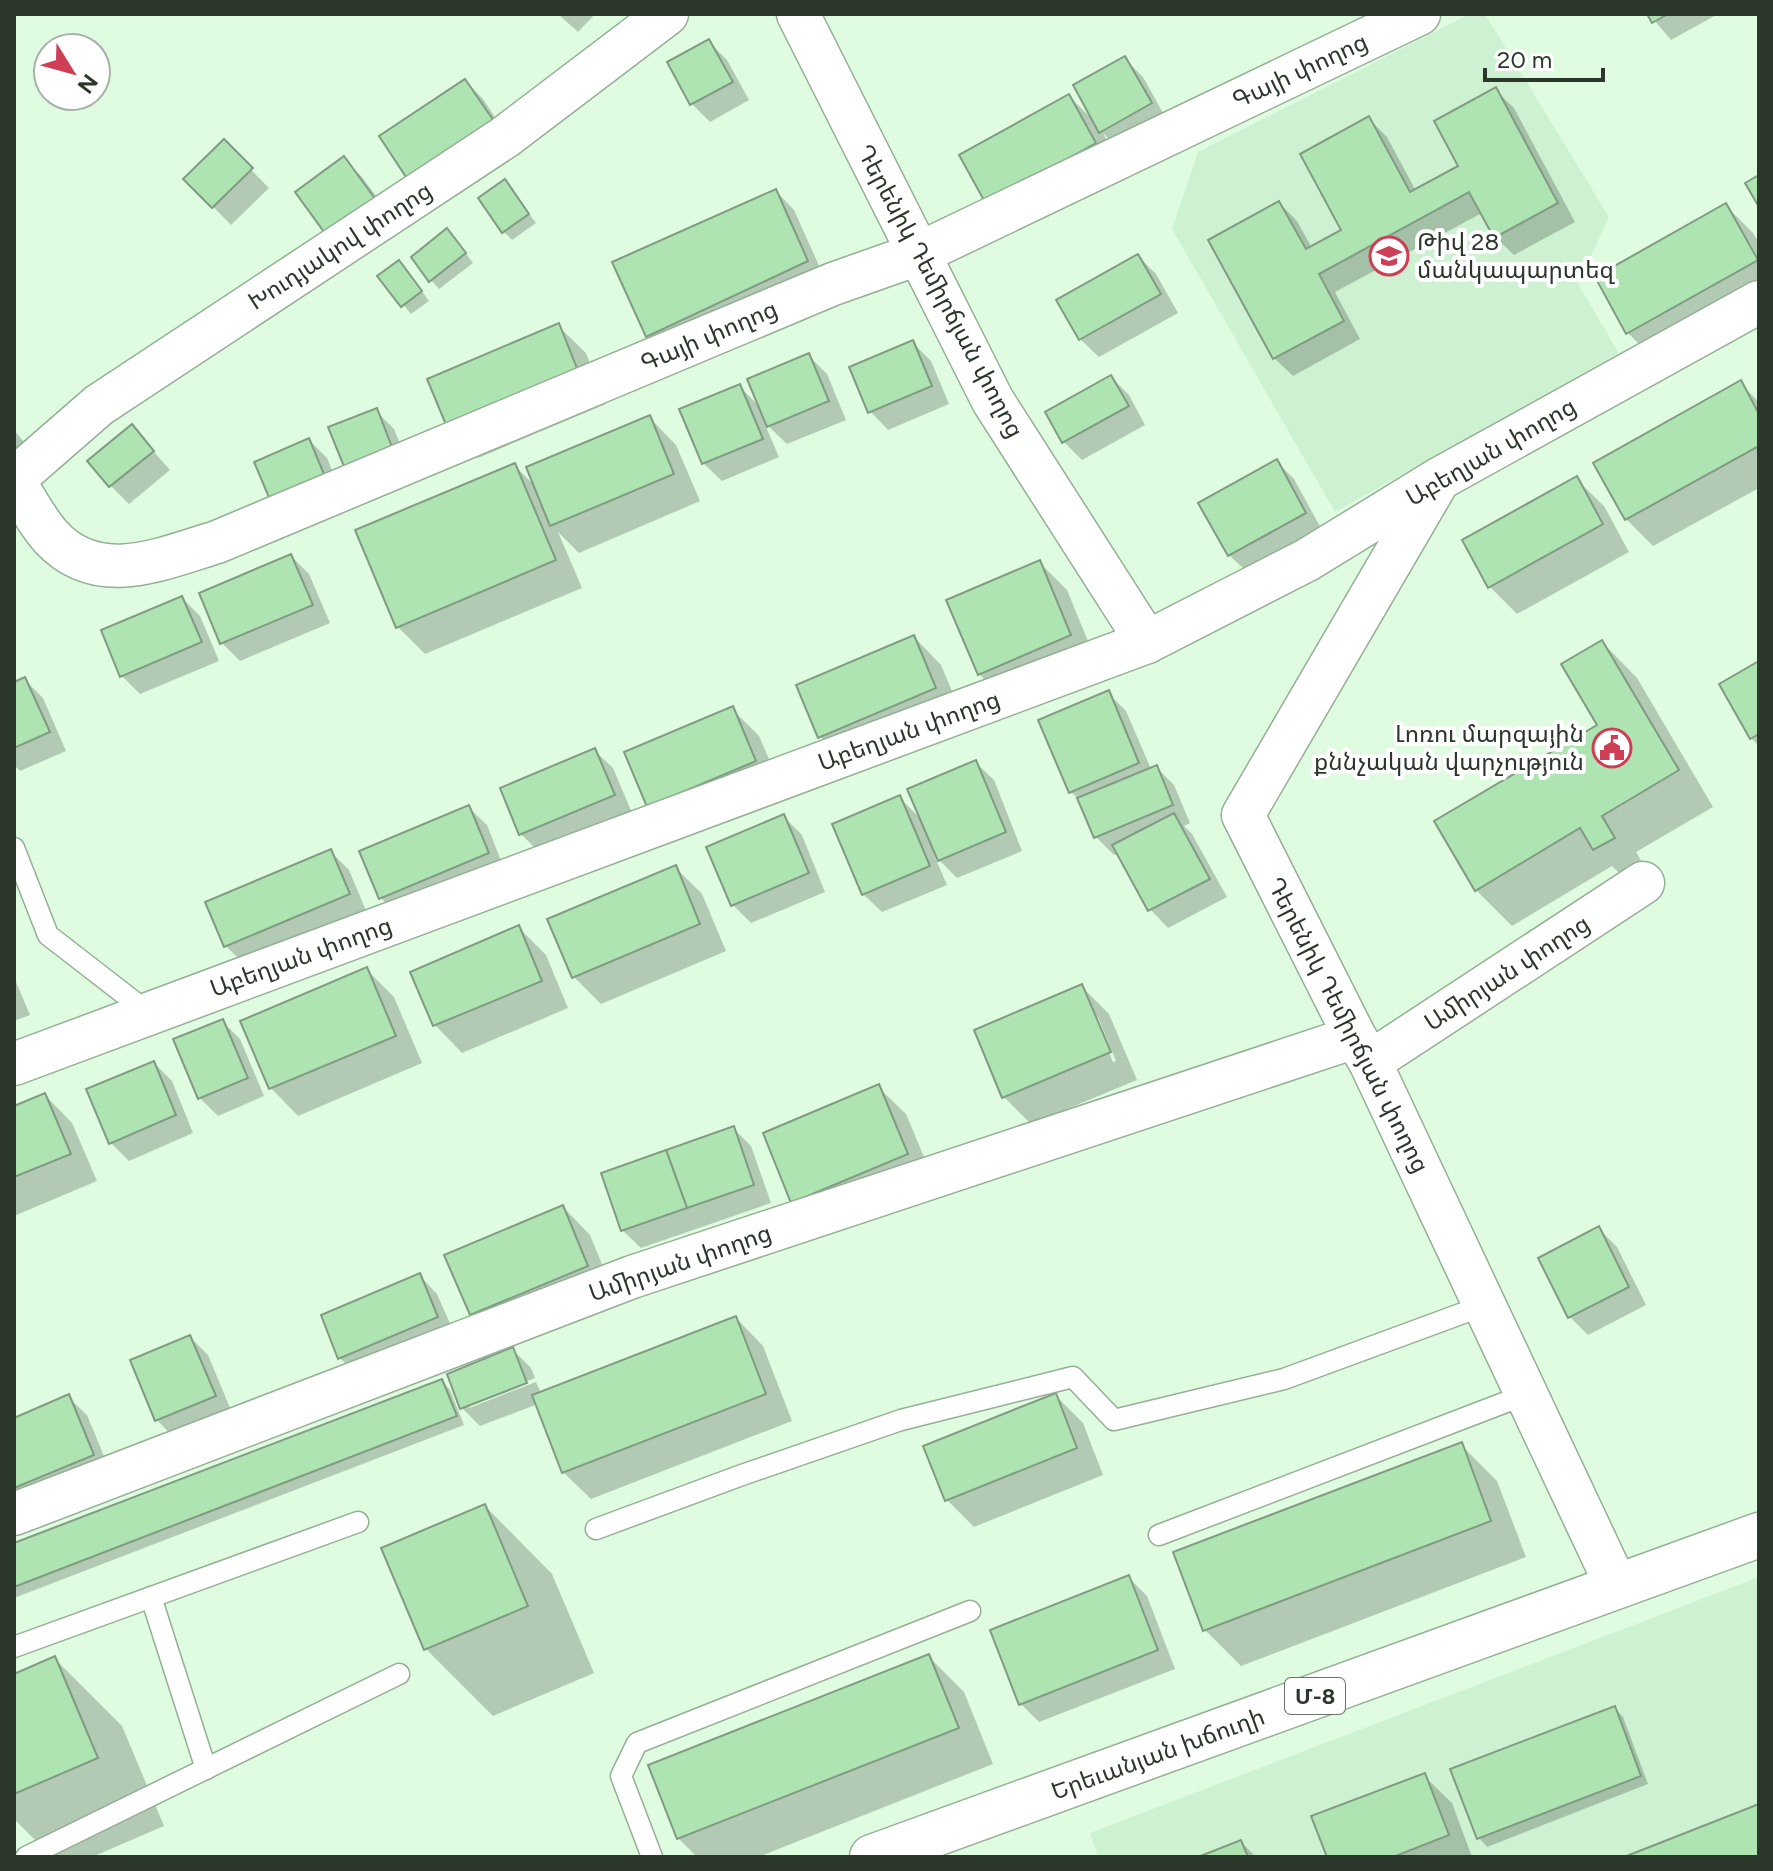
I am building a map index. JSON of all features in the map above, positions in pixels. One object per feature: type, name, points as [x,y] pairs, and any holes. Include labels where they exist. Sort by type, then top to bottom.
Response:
[{"type":"highway","name":"Երեւանյան խճուղի","points":[[872,1857],[1759,1535]]},
{"type":"street","name":"Խուդյակով փողոց","points":[[14,479],[99,405],[505,137],[667,14]]},
{"type":"street","name":"Դերենիկ Դեմիրճյան փողոց","points":[[798,14],[993,401],[1147,642]]},
{"type":"street","name":"Գայի փողոց","points":[[14,479],[40,523],[66,551],[88,562],[115,567],[152,562],[217,542],[833,284],[918,254],[1419,14]]},
{"type":"street","name":"Աբեղյան փողոց","points":[[14,1064],[1147,642],[1307,560],[1439,479],[1759,302]]},
{"type":"street","name":"Դերենիկ Դեմիրճյան փողոց","points":[[1439,479],[1243,815],[1363,1050],[1617,1587]]},
{"type":"street","name":"Ամիրյան փողոց","points":[[14,1514],[632,1277],[1363,1050],[1643,883]]},
{"type":"lane","points":[[14,848],[48,935],[150,1014]]},
{"type":"lane","points":[[596,1529],[901,1420],[1073,1377],[1114,1420],[1284,1379],[1485,1305]]},
{"type":"lane","points":[[1159,1535],[1527,1394]]},
{"type":"lane","points":[[14,1647],[358,1522]]},
{"type":"lane","points":[[151,1597],[206,1769]]},
{"type":"lane","points":[[652,1857],[621,1776],[637,1743],[970,1611]]},
{"type":"lane","points":[[26,1857],[399,1674]]},
{"type":"shaded area","name":"Թիվ 28 մանկապարտեզ","points":[[1470,14],[1485,14],[1609,217],[1578,284],[1619,353],[1335,512],[1172,229],[1198,152]]},
{"type":"shaded area","points":[[1759,1577],[1759,1857],[1098,1857],[1090,1833]]},
{"type":"building","points":[[1647,14],[1668,14],[1652,23]]},
{"type":"building","points":[[709,39],[733,82],[690,105],[667,62]]},
{"type":"building","points":[[1125,56],[1152,103],[1099,133],[1073,85]]},
{"type":"building","points":[[465,79],[496,124],[410,183],[379,136]]},
{"type":"building","points":[[1496,87],[1558,203],[1494,238],[1469,192],[1319,274],[1344,321],[1273,359],[1208,240],[1279,201],[1306,249],[1341,230],[1300,154],[1369,116],[1410,192],[1458,166],[1434,121]]},
{"type":"building","points":[[1069,94],[1096,143],[986,204],[959,155]]},
{"type":"building","points":[[224,139],[253,168],[212,208],[183,179]]},
{"type":"building","points":[[344,156],[376,200],[327,236],[295,192]]},
{"type":"building","points":[[1759,175],[1759,207],[1745,183]]},
{"type":"building","points":[[505,179],[529,214],[502,233],[478,198]]},
{"type":"building","points":[[776,189],[808,261],[646,337],[612,262]]},
{"type":"building","points":[[1726,203],[1758,260],[1626,334],[1595,277]]},
{"type":"building","points":[[447,228],[466,253],[429,282],[411,257]]},
{"type":"building","points":[[1138,254],[1161,294],[1079,340],[1056,300]]},
{"type":"building","points":[[399,260],[422,291],[401,307],[377,276]]},
{"type":"building","points":[[559,323],[580,376],[449,432],[427,379]]},
{"type":"building","points":[[913,340],[932,386],[868,413],[849,367]]},
{"type":"building","points":[[809,353],[829,401],[767,427],[747,379]]},
{"type":"building","points":[[1111,375],[1129,406],[1062,443],[1045,412]]},
{"type":"building","points":[[1741,380],[1759,414],[1759,446],[1625,520],[1593,463]]},
{"type":"building","points":[[740,384],[763,439],[702,464],[679,409]]},
{"type":"building","points":[[377,408],[393,450],[345,469],[328,427]]},
{"type":"building","points":[[650,415],[674,474],[550,526],[526,467]]},
{"type":"building","points":[[132,424],[154,451],[109,487],[87,461]]},
{"type":"building","points":[[309,438],[328,484],[273,507],[254,462]]},
{"type":"building","points":[[1277,459],[1306,513],[1228,556],[1198,503]]},
{"type":"building","points":[[515,463],[556,560],[396,628],[355,530]]},
{"type":"building","points":[[1577,476],[1603,524],[1488,588],[1462,540]]},
{"type":"building","points":[[291,554],[313,605],[220,644],[199,593]]},
{"type":"building","points":[[1040,560],[1071,635],[978,675],[946,600]]},
{"type":"building","points":[[182,596],[202,642],[120,677],[101,630]]},
{"type":"building","points":[[914,635],[936,688],[818,738],[796,685]]},
{"type":"building","name":"Լոռու մարզային քննչական վարչություն","points":[[1602,640],[1679,770],[1602,816],[1615,838],[1593,850],[1580,828],[1475,891],[1434,821],[1597,725],[1561,664]]},
{"type":"building","points":[[1759,661],[1759,734],[1750,739],[1719,684]]},
{"type":"building","points":[[25,677],[50,732],[14,748],[14,682]]},
{"type":"building","points":[[1109,690],[1139,763],[1069,793],[1038,720]]},
{"type":"building","points":[[733,706],[756,761],[647,807],[624,752]]},
{"type":"building","points":[[595,748],[615,795],[519,835],[500,788]]},
{"type":"building","points":[[976,760],[1006,832],[938,861],[907,789]]},
{"type":"building","points":[[1157,765],[1173,805],[1094,838],[1077,798]]},
{"type":"building","points":[[900,795],[930,866],[862,895],[832,824]]},
{"type":"building","points":[[469,805],[489,853],[379,899],[359,851]]},
{"type":"building","points":[[1174,813],[1210,879],[1148,911],[1112,845]]},
{"type":"building","points":[[784,814],[809,873],[731,906],[706,847]]},
{"type":"building","points":[[331,849],[350,894],[224,947],[205,902]]},
{"type":"building","points":[[676,865],[700,924],[572,978],[547,919]]},
{"type":"building","points":[[519,925],[542,981],[433,1026],[410,972]]},
{"type":"building","points":[[367,967],[396,1036],[269,1089],[240,1021]]},
{"type":"building","points":[[1082,984],[1111,1052],[1002,1098],[974,1030]]},
{"type":"building","points":[[223,1019],[248,1078],[198,1099],[173,1039]]},
{"type":"building","points":[[154,1061],[176,1115],[109,1144],[86,1089]]},
{"type":"building","points":[[879,1084],[908,1154],[791,1203],[763,1133]]},
{"type":"building","points":[[45,1093],[71,1154],[14,1177],[14,1106]]},
{"type":"building","points":[[734,1126],[754,1185],[687,1208],[666,1150]]},
{"type":"building","points":[[666,1150],[687,1208],[621,1231],[601,1173]]},
{"type":"building","points":[[563,1205],[588,1266],[470,1315],[444,1255]]},
{"type":"building","points":[[1599,1226],[1629,1287],[1568,1318],[1538,1258]]},
{"type":"building","points":[[420,1273],[438,1317],[338,1359],[321,1315]]},
{"type":"building","points":[[736,1316],[766,1394],[562,1473],[532,1395]]},
{"type":"building","points":[[190,1335],[216,1396],[155,1421],[130,1360]]},
{"type":"building","points":[[513,1347],[527,1383],[460,1409],[447,1374]]},
{"type":"building","points":[[442,1379],[457,1416],[14,1587],[14,1543]]},
{"type":"building","points":[[1056,1393],[1077,1448],[945,1501],[923,1446]]},
{"type":"building","points":[[69,1394],[94,1455],[14,1488],[14,1418]]},
{"type":"building","points":[[1462,1442],[1491,1521],[1203,1631],[1173,1552]]},
{"type":"building","points":[[485,1504],[528,1606],[424,1650],[381,1548]]},
{"type":"building","points":[[1129,1575],[1158,1650],[1019,1705],[990,1630]]},
{"type":"building","points":[[929,1654],[959,1728],[677,1839],[648,1765]]},
{"type":"building","points":[[55,1656],[98,1758],[14,1794],[14,1674]]},
{"type":"building","points":[[1615,1706],[1641,1776],[1477,1839],[1450,1769]]},
{"type":"building","points":[[1425,1773],[1449,1835],[1393,1857],[1327,1857],[1311,1816]]},
{"type":"building","points":[[1759,1804],[1759,1857],[1624,1857]]},
{"type":"building","points":[[1241,1840],[1248,1857],[1198,1857]]},
{"type":"place","name":"Թիվ 28 մանկապարտեզ","points":[[1389,256]]},
{"type":"place","name":"Լոռու մարզային քննչական վարչություն","points":[[1612,748]]}]
